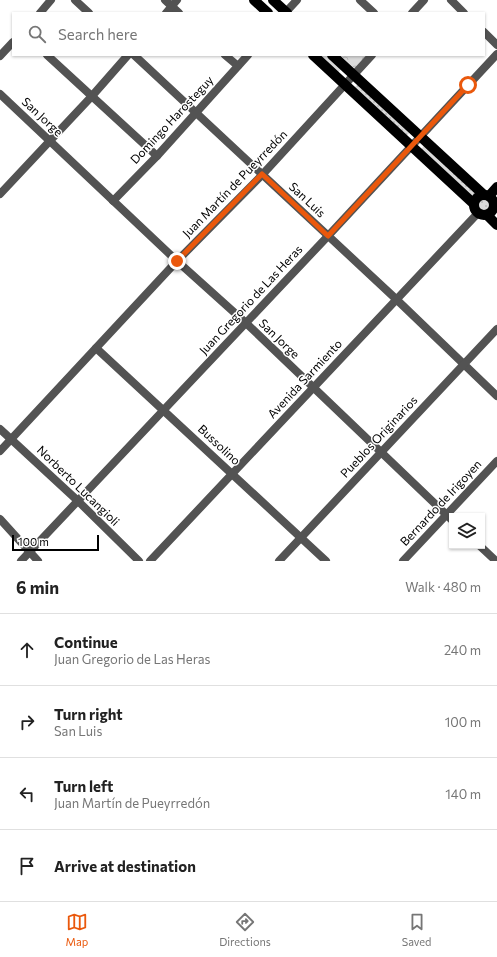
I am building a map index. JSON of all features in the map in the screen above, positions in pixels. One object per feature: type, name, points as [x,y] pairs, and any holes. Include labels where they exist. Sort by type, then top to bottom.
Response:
[{"type":"main road","points":[[254,0],[267,12]]},
{"type":"main road","points":[[273,0],[285,12]]},
{"type":"main road","points":[[314,56],[480,211],[497,225]]},
{"type":"main road","points":[[333,56],[420,137],[493,200]]},
{"type":"main road","points":[[480,211],[493,210],[493,200],[497,187]]},
{"type":"main road","points":[[480,211],[476,199],[493,200]]},
{"type":"street","points":[[41,12],[51,0]]},
{"type":"street","points":[[75,0],[88,12]]},
{"type":"street","points":[[165,0],[175,3],[180,12]]},
{"type":"street","points":[[287,12],[297,0]]},
{"type":"street","points":[[360,0],[373,12]]},
{"type":"street","points":[[413,12],[424,0]]},
{"type":"street","points":[[450,0],[463,12]]},
{"type":"street","points":[[167,12],[175,3]]},
{"type":"street","points":[[485,33],[497,45]]},
{"type":"street","points":[[0,56],[12,43]]},
{"type":"street","name":"Juan Gregorio de Las Heras","points":[[21,561],[164,411],[497,54]]},
{"type":"street","points":[[48,56],[157,156]]},
{"type":"street","points":[[0,194],[92,96],[127,56]]},
{"type":"street","name":"San Luis","points":[[135,56],[396,299],[497,396]]},
{"type":"street","points":[[226,56],[238,66]]},
{"type":"street","name":"Domingo Harosteguy","points":[[113,201],[157,156],[247,56]]},
{"type":"street","name":"Juan Martín de Pueyrredón","points":[[0,451],[177,261],[262,174],[371,56]]},
{"type":"street","name":"San Jorge","points":[[0,94],[177,261],[246,323],[449,518]]},
{"type":"street","name":"Avenida Sarmiento","points":[[150,561],[314,389],[396,299],[480,211]]},
{"type":"street","name":"Pueblos Originarios","points":[[279,561],[463,364],[497,330]]},
{"type":"street","name":"Bussolino","points":[[96,348],[326,561]]},
{"type":"street","name":"Norberto Lucangioli","points":[[0,429],[78,501],[139,561]]},
{"type":"street","name":"Bernardo de Irigoyen","points":[[453,513],[497,461]]},
{"type":"street","name":"Bernardo de Irigoyen","points":[[403,561],[449,518]]},
{"type":"street","points":[[0,519],[38,561]]},
{"type":"street","points":[[483,549],[496,561]]},
{"type":"green space","points":[[319,56],[328,56],[342,69],[337,73]]},
{"type":"green space","points":[[341,56],[367,56],[355,69]]},
{"type":"green space","points":[[359,83],[410,132],[406,137],[354,88]]},
{"type":"green space","points":[[426,144],[477,193],[473,197],[421,149]]},
{"type":"green space","points":[[483,199],[487,199],[491,205],[487,211],[483,211],[479,207],[479,203]]},
{"type":"route","points":[[177,261],[262,174],[328,236],[468,85]]}]
